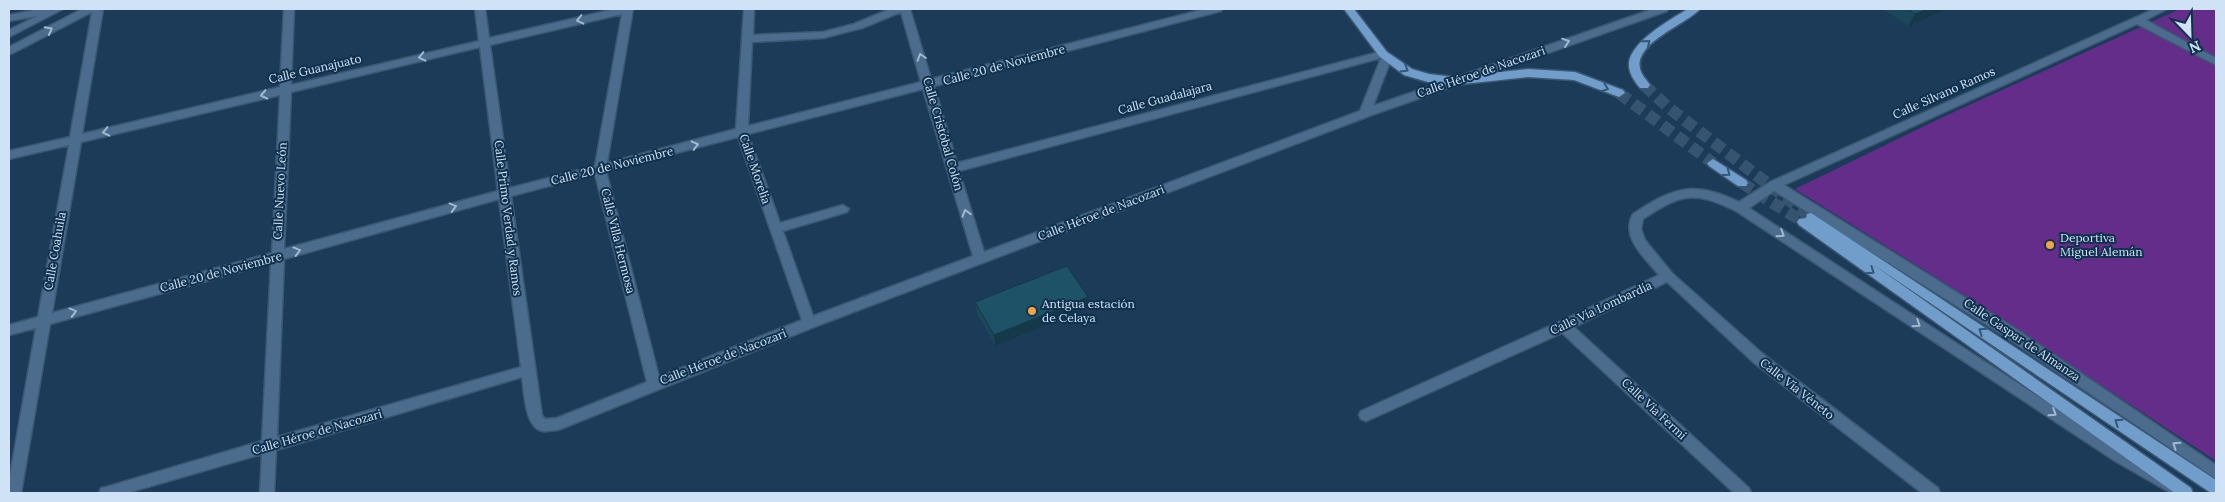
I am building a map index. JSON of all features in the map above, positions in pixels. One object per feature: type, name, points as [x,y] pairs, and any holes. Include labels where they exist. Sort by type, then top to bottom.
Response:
[{"type":"main road","points":[[1349,9],[1385,56],[1408,72],[1428,78],[1454,81],[1528,73],[1575,76],[1619,93]]},
{"type":"main road","points":[[1644,85],[1638,78],[1634,63],[1640,48],[1695,9]]},
{"type":"main road","points":[[1713,163],[1742,183]]},
{"type":"main road","name":"Calle Gaspar de Almanza","points":[[2185,493],[1807,220],[2216,488]]},
{"type":"street","points":[[9,18],[56,9]]},
{"type":"street","points":[[9,34],[56,9]]},
{"type":"street","points":[[9,51],[90,9]]},
{"type":"street","name":"Calle Coahuila","points":[[14,493],[42,321],[98,9]]},
{"type":"street","name":"Calle Nuevo León","points":[[267,493],[289,9]]},
{"type":"street","name":"Calle Primo Verdad y Ramos","points":[[480,9],[506,193],[528,370],[535,416],[542,425]]},
{"type":"street","name":"Calle Guanajuato","points":[[9,155],[628,9]]},
{"type":"street","name":"Calle Villa Hermosa","points":[[628,9],[600,169],[654,384]]},
{"type":"street","name":"Calle Morelia","points":[[749,9],[742,133],[809,323]]},
{"type":"street","points":[[747,40],[823,35],[858,26],[898,9]]},
{"type":"street","name":"Calle Cristóbal Colón","points":[[906,9],[930,85],[980,260]]},
{"type":"street","name":"Calle 20 de Noviembre","points":[[9,330],[506,193],[930,85],[1217,9]]},
{"type":"street","name":"Calle Héroe de Nacozari","points":[[542,425],[558,424],[809,323],[1365,113],[1663,9]]},
{"type":"street","name":"Calle Silvano Ramos","points":[[1740,208],[1774,185],[2162,9]]},
{"type":"street","points":[[2137,20],[2216,62]]},
{"type":"street","points":[[1365,113],[1385,56]]},
{"type":"street","name":"Calle Guadalajara","points":[[953,168],[1385,56]]},
{"type":"street","points":[[1774,185],[2011,333],[2216,473]]},
{"type":"street","name":"Calle Vía Lombardía","points":[[1366,415],[1564,326],[1668,276],[1640,242],[1635,229],[1637,216],[1662,200],[1686,192],[1701,191],[1722,198],[1740,208]]},
{"type":"street","points":[[1740,208],[2120,457],[2185,493]]},
{"type":"street","points":[[776,229],[843,209]]},
{"type":"street","name":"Calle Vía Véneto","points":[[1668,276],[1758,358],[1933,493]]},
{"type":"street","name":"Calle Vía Fermi","points":[[1564,326],[1744,493]]},
{"type":"street","name":"Calle Héroe de Nacozari","points":[[106,493],[528,370]]},
{"type":"shaded area","name":"Deportiva Miguel Alemán","points":[[2180,9],[2216,9],[2216,461],[1972,300],[1795,189],[1945,116]]},
{"type":"building","points":[[1907,9],[1928,9],[1915,14]]},
{"type":"building","name":"Antigua estación de Celaya","points":[[1067,266],[1088,297],[994,335],[975,302]]},
{"type":"tunnel","points":[[1644,85],[1669,108],[1811,217]]},
{"type":"tunnel","points":[[1619,93],[1713,163]]},
{"type":"tunnel","points":[[1742,183],[1803,222]]},
{"type":"place","name":"Deportiva Miguel Alemán","points":[[2050,245]]},
{"type":"place","name":"Antigua estación de Celaya","points":[[1032,311]]}]
